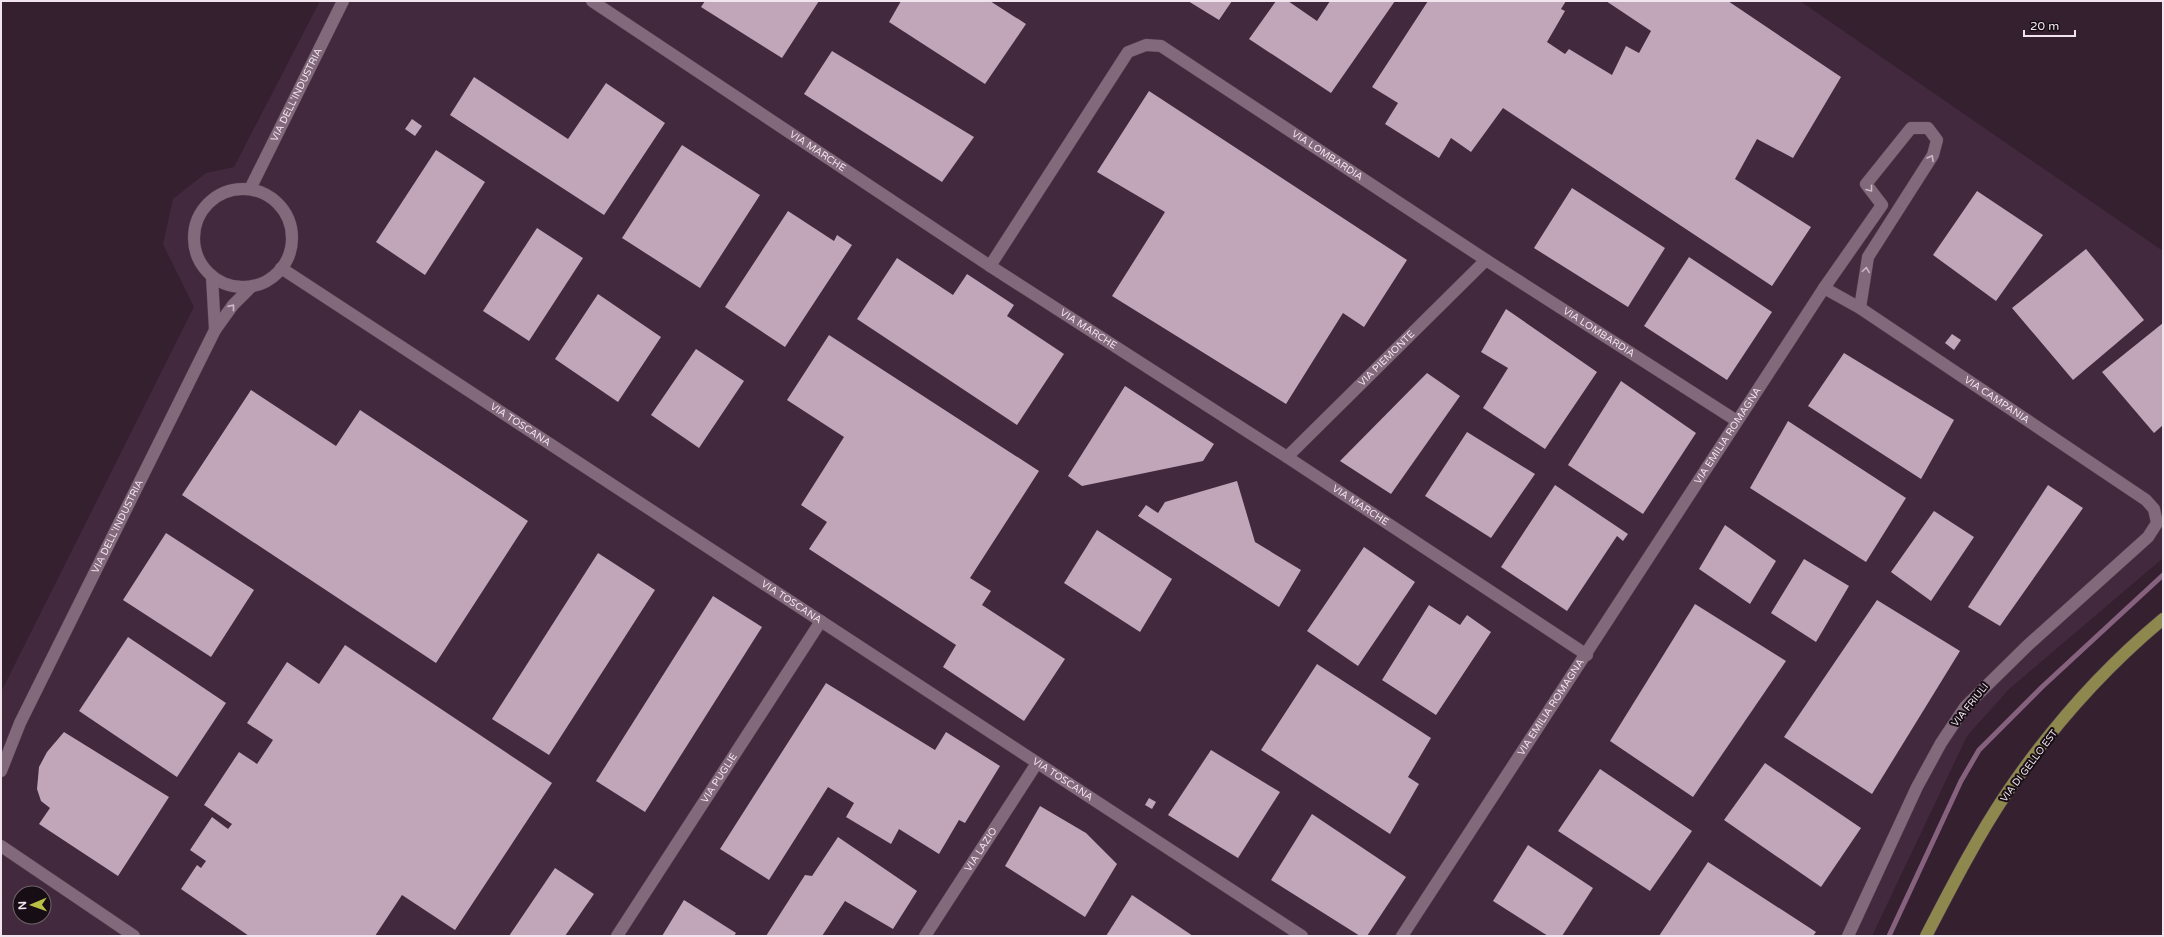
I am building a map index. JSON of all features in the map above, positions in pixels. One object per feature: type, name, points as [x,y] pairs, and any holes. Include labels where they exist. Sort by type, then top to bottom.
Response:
[{"type":"main road","name":"VIA DI GELLO EST","points":[[1926,936],[1963,864],[2028,763],[2101,677],[2120,657],[2163,619]]},
{"type":"street","name":"VIA DELL'INDUSTRIA","points":[[250,189],[343,1]]},
{"type":"street","name":"VIA MARCHE","points":[[592,1],[990,266],[1287,457],[1587,655]]},
{"type":"street","name":"VIA LOMBARDIA","points":[[990,266],[1128,52],[1137,47],[1154,44],[1165,48],[1486,260],[1737,421]]},
{"type":"street","name":"VIA EMILIA ROMAGNA","points":[[1402,936],[1587,655],[1824,288],[1882,205],[1866,184],[1911,128],[1928,128],[1937,140],[1933,155],[1868,257],[1860,308]]},
{"type":"street","name":"VIA DELL'INDUSTRIA","points":[[233,189],[250,189],[266,194],[279,204],[288,219],[292,236],[290,253],[282,268],[264,283],[252,286],[238,287],[224,284],[212,277],[202,265],[195,250],[193,234],[197,218],[206,205],[218,195],[233,189]]},
{"type":"street","name":"VIA PIEMONTE","points":[[1287,457],[1486,260]]},
{"type":"street","name":"VIA TOSCANA","points":[[282,268],[1302,936]]},
{"type":"street","name":"VIA DELL'INDUSTRIA","points":[[212,277],[214,330]]},
{"type":"street","name":"VIA DELL'INDUSTRIA","points":[[1,771],[20,723],[214,330],[233,305],[252,286]]},
{"type":"street","name":"VIA CAMPANIA","points":[[1824,288],[1860,308],[2146,500],[2154,509],[2157,523]]},
{"type":"street","name":"VIA FRIULI","points":[[1848,936],[1917,788],[1940,743],[1965,707],[2027,646],[2148,537],[2157,523]]},
{"type":"street","name":"VIA PUGLIE","points":[[617,936],[821,621]]},
{"type":"street","name":"VIA DELL'INDUSTRIA","points":[[1,748],[20,723]]},
{"type":"street","name":"VIA LAZIO","points":[[925,936],[1037,763]]},
{"type":"street","points":[[1,846],[134,936]]},
{"type":"shaded area","points":[[320,1],[1800,1],[2163,251],[2163,558],[2008,690],[1967,736],[1872,936],[1,936],[1,692],[194,307],[163,244],[173,199],[206,173],[234,167]]},
{"type":"building","points":[[705,1],[819,1],[782,58],[701,7]]},
{"type":"building","points":[[901,1],[990,1],[1026,24],[985,84],[889,22]]},
{"type":"building","points":[[1188,1],[1232,1],[1219,20]]},
{"type":"building","points":[[1276,1],[1288,1],[1317,21],[1330,1],[1395,1],[1331,93],[1249,39]]},
{"type":"building","points":[[1428,1],[1566,1],[1561,9],[1565,11],[1547,42],[1565,54],[1569,49],[1612,75],[1626,46],[1639,53],[1651,31],[1606,1],[1728,1],[1841,77],[1793,158],[1757,139],[1735,179],[1811,227],[1772,286],[1503,108],[1471,152],[1451,138],[1439,158],[1385,124],[1398,103],[1372,87]]},
{"type":"building","points":[[832,51],[974,137],[942,182],[804,94]]},
{"type":"building","points":[[474,77],[568,139],[606,83],[665,123],[604,215],[450,115]]},
{"type":"building","points":[[1149,91],[1407,260],[1364,327],[1343,313],[1286,404],[1112,296],[1165,212],[1097,172]]},
{"type":"building","points":[[412,119],[422,126],[415,136],[405,129]]},
{"type":"building","points":[[682,145],[760,195],[700,288],[622,238]]},
{"type":"building","points":[[436,150],[485,182],[425,275],[376,242]]},
{"type":"building","points":[[1572,188],[1665,248],[1628,307],[1534,248]]},
{"type":"building","points":[[1977,191],[2043,235],[1996,301],[1933,255]]},
{"type":"building","points":[[788,211],[834,241],[837,235],[852,245],[785,347],[725,307]]},
{"type":"building","points":[[537,228],[583,258],[529,341],[483,311]]},
{"type":"building","points":[[2086,249],[2144,320],[2073,380],[2012,308]]},
{"type":"building","points":[[1689,257],[1772,312],[1727,380],[1644,326]]},
{"type":"building","points":[[897,258],[953,295],[967,274],[1014,305],[1007,316],[1064,354],[1017,425],[857,319]]},
{"type":"building","points":[[598,294],[661,337],[618,402],[555,359]]},
{"type":"building","points":[[1506,309],[1597,372],[1545,449],[1483,408],[1508,368],[1481,352]]},
{"type":"building","points":[[2163,323],[2163,425],[2154,433],[2102,372]]},
{"type":"building","points":[[1952,334],[1961,340],[1954,350],[1945,343]]},
{"type":"building","points":[[829,335],[1039,471],[970,578],[991,591],[982,605],[1065,659],[1024,721],[943,667],[956,645],[809,549],[827,522],[801,505],[844,437],[787,400]]},
{"type":"building","points":[[696,349],[744,381],[699,448],[651,415]]},
{"type":"building","points":[[1844,353],[1954,420],[1921,479],[1808,406]]},
{"type":"building","points":[[1427,373],[1460,396],[1391,494],[1340,461]]},
{"type":"building","points":[[1621,381],[1696,433],[1643,514],[1568,465]]},
{"type":"building","points":[[1125,386],[1214,444],[1203,461],[1082,486],[1068,476]]},
{"type":"building","points":[[251,390],[336,446],[360,410],[528,521],[436,663],[182,495]]},
{"type":"building","points":[[1788,421],[1906,498],[1866,562],[1750,488]]},
{"type":"building","points":[[1467,432],[1535,474],[1491,538],[1425,496]]},
{"type":"building","points":[[1237,481],[1255,542],[1301,570],[1279,607],[1138,516],[1146,505],[1158,513],[1165,502]]},
{"type":"building","points":[[1555,485],[1628,534],[1623,541],[1617,536],[1567,611],[1501,567]]},
{"type":"building","points":[[2048,485],[2083,508],[2000,626],[1968,607]]},
{"type":"building","points":[[1934,511],[1974,537],[1931,601],[1891,572]]},
{"type":"building","points":[[1725,525],[1776,561],[1750,604],[1699,569]]},
{"type":"building","points":[[1097,530],[1172,579],[1140,632],[1064,583]]},
{"type":"building","points":[[166,533],[254,590],[211,657],[123,600]]},
{"type":"building","points":[[1364,547],[1415,582],[1358,666],[1307,631]]},
{"type":"building","points":[[598,553],[655,590],[549,755],[492,719]]},
{"type":"building","points":[[1804,559],[1849,586],[1816,642],[1771,613]]},
{"type":"building","points":[[713,596],[762,627],[645,812],[596,781]]},
{"type":"building","points":[[1877,600],[1960,651],[1872,794],[1784,737]]},
{"type":"building","points":[[1695,604],[1786,661],[1693,797],[1610,741]]},
{"type":"building","points":[[1429,605],[1460,625],[1467,615],[1491,632],[1436,715],[1382,680]]},
{"type":"building","points":[[128,637],[226,703],[177,777],[79,711]]},
{"type":"building","points":[[345,645],[552,783],[455,930],[402,895],[375,936],[249,936],[181,889],[197,865],[201,868],[206,861],[190,850],[212,817],[228,829],[232,824],[204,805],[239,752],[257,764],[273,740],[247,723],[287,662],[319,684]]},
{"type":"building","points":[[1317,664],[1431,738],[1408,777],[1419,784],[1390,834],[1261,750]]},
{"type":"building","points":[[826,683],[935,750],[946,732],[1000,766],[965,823],[959,820],[939,854],[899,829],[891,844],[846,817],[854,803],[828,787],[769,880],[720,849]]},
{"type":"building","points":[[64,732],[169,797],[118,876],[39,824],[50,808],[41,801],[37,789],[39,767],[47,752]]},
{"type":"building","points":[[1211,750],[1280,792],[1238,858],[1168,815]]},
{"type":"building","points":[[1765,763],[1861,828],[1821,887],[1724,820]]},
{"type":"building","points":[[1600,769],[1692,831],[1650,891],[1558,831]]},
{"type":"building","points":[[1149,798],[1156,802],[1152,809],[1145,805]]},
{"type":"building","points":[[1040,806],[1086,833],[1117,864],[1085,917],[1005,866]]},
{"type":"building","points":[[1312,814],[1406,877],[1367,936],[1360,936],[1271,880]]},
{"type":"building","points":[[838,837],[917,891],[893,929],[845,901],[822,936],[766,936],[805,875],[812,876]]},
{"type":"building","points":[[1528,845],[1593,888],[1562,936],[1548,936],[1493,901]]},
{"type":"building","points":[[1708,862],[1816,932],[1813,936],[1659,936]]},
{"type":"building","points":[[555,868],[594,894],[565,936],[509,936]]},
{"type":"building","points":[[1132,895],[1193,936],[1106,936]]},
{"type":"building","points":[[684,900],[736,933],[734,936],[662,936]]},
{"type":"waterway","points":[[1889,936],[1961,781],[1979,750],[2042,687],[2163,575]]}]
